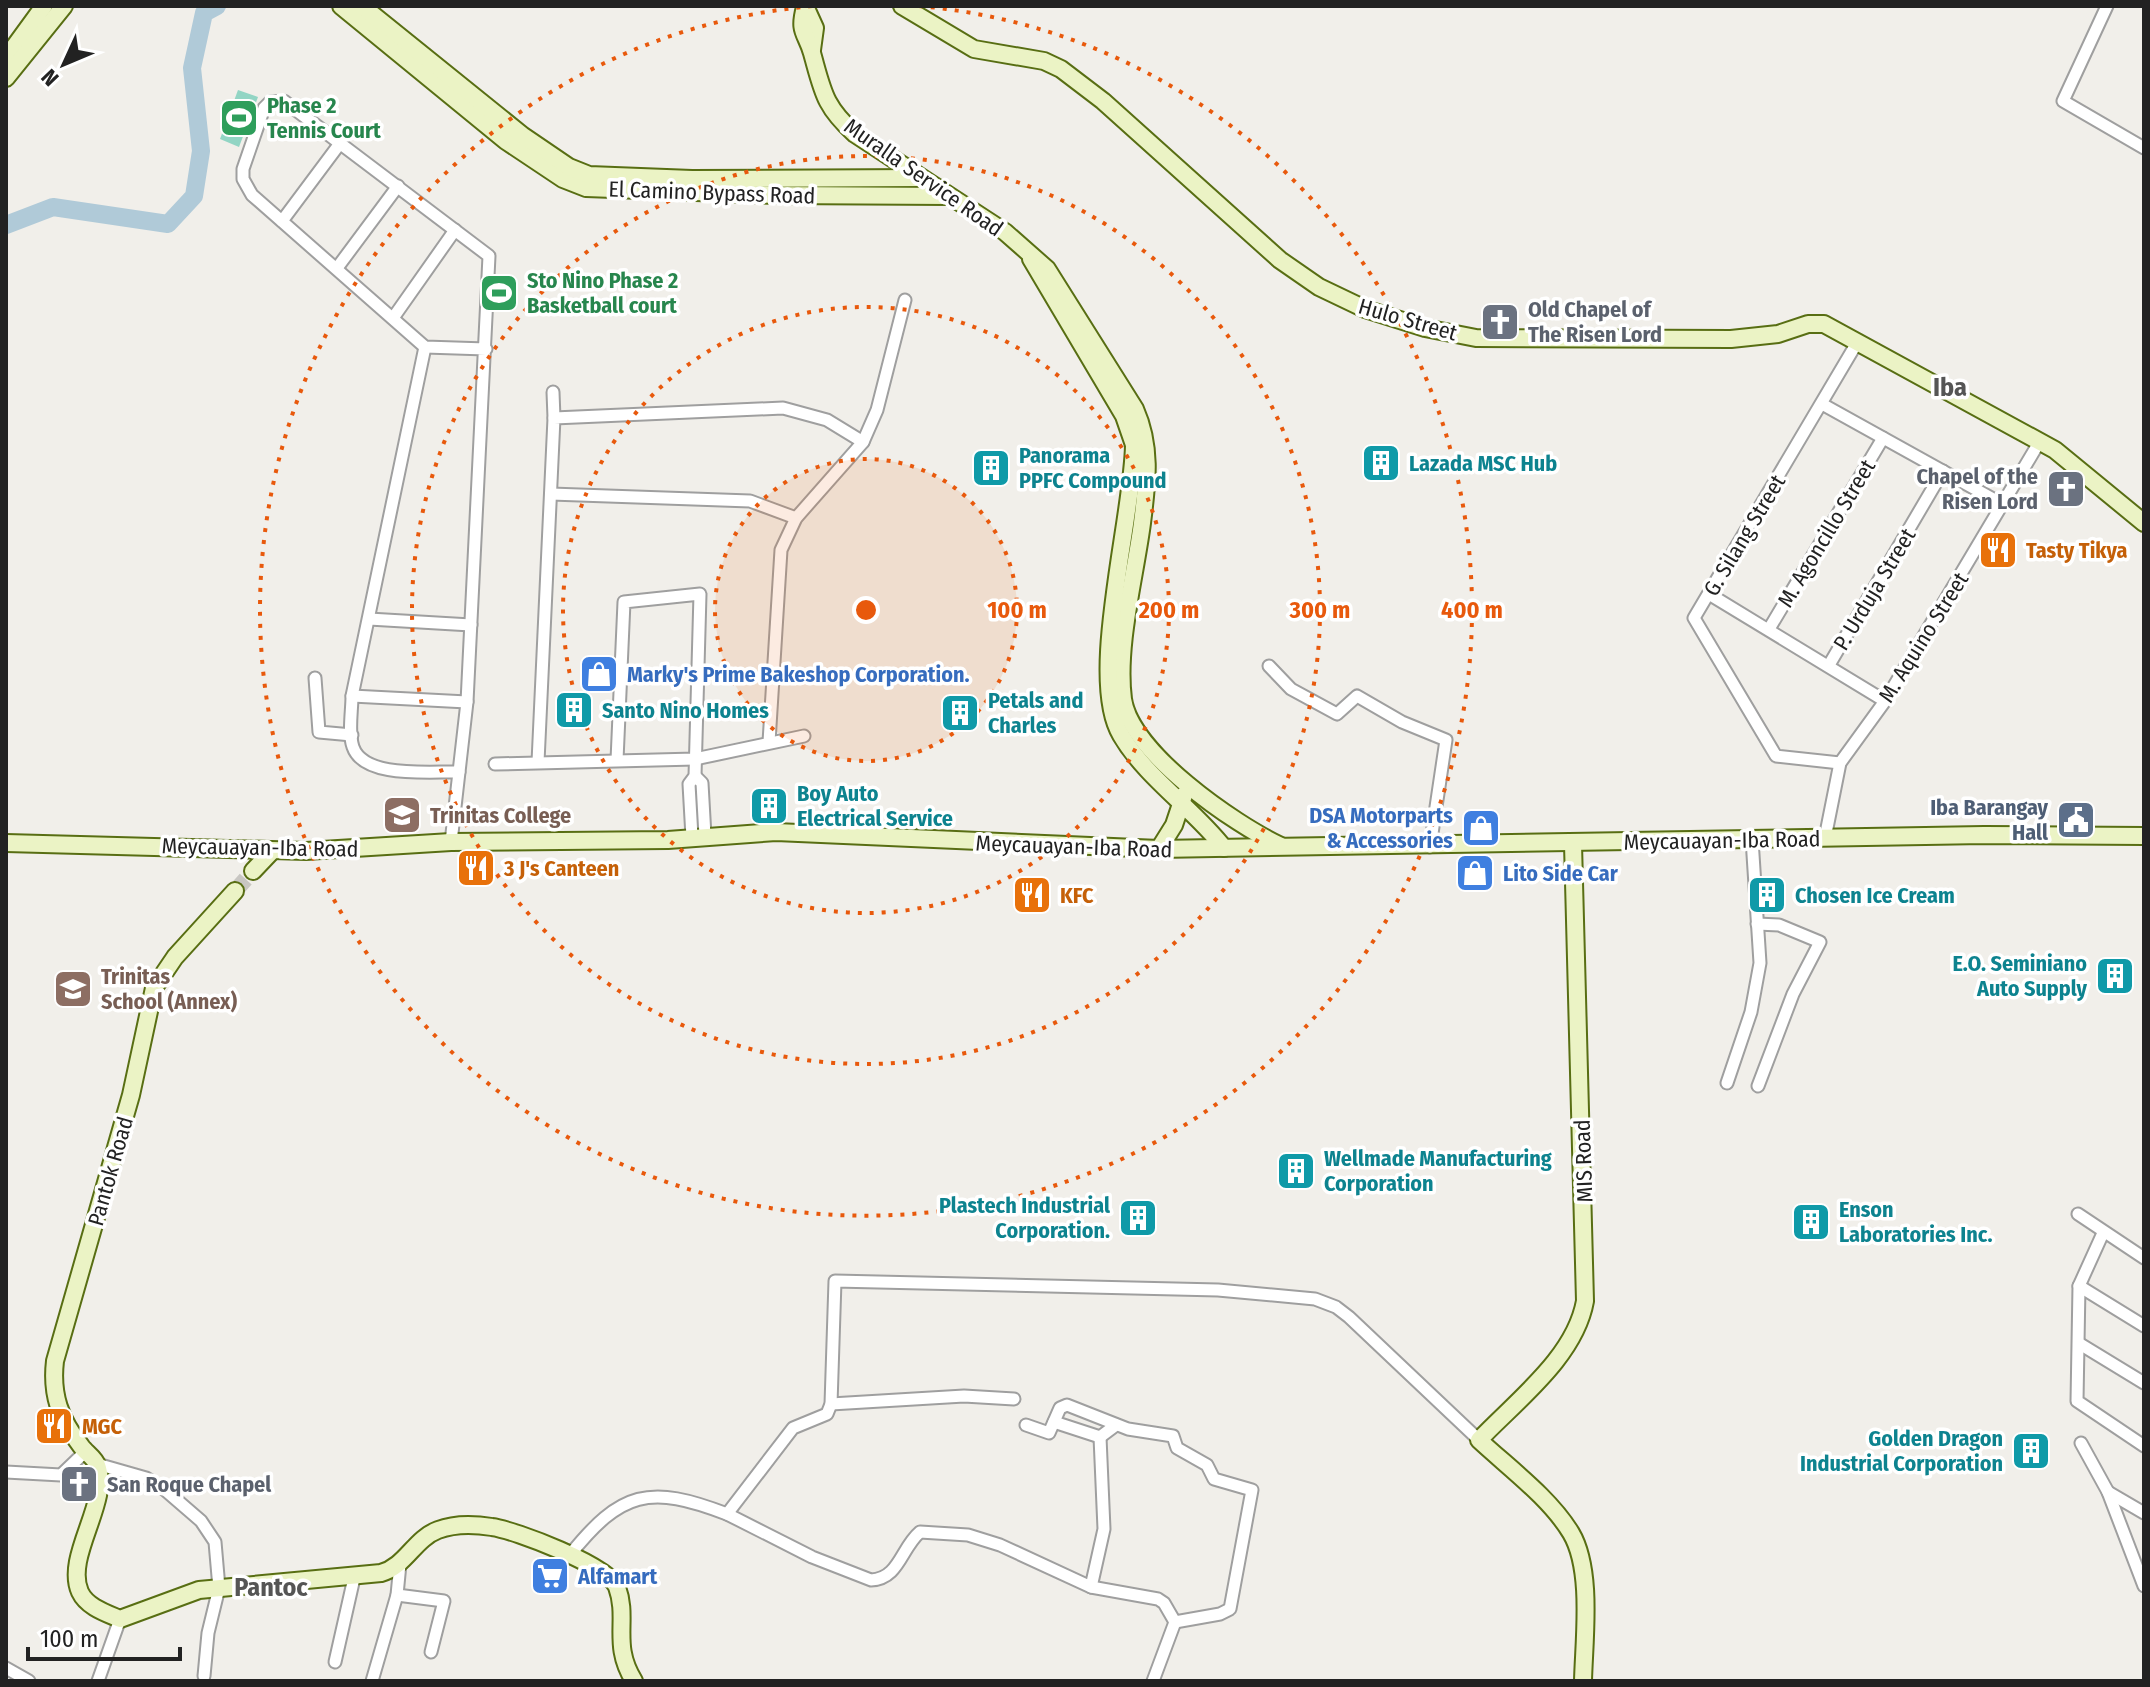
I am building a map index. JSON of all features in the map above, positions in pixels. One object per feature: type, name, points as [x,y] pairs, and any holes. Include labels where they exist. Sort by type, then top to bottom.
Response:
[{"type":"street","points":[[6,58],[44,6]]},
{"type":"street","points":[[6,78],[64,6]]},
{"type":"street","name":"El Camino Bypass Road","points":[[341,6],[506,141],[563,179],[860,196],[953,196]]},
{"type":"street","name":"El Camino Bypass Road","points":[[362,6],[522,135],[588,182]]},
{"type":"street","name":"Muralla Service Road","points":[[805,6],[800,22],[803,37],[812,50],[828,106],[855,134],[1005,232],[1047,269],[1093,338],[1142,424],[1148,463],[1124,655],[1124,703],[1143,739],[1224,848]]},
{"type":"street","name":"Hulo Street","points":[[902,6],[974,49],[1044,61],[1061,69],[1103,101],[1280,260],[1319,287],[1365,309],[1425,328],[1476,338],[1758,337],[1816,323],[1832,327],[2040,441],[2076,465],[2144,523]]},
{"type":"street","points":[[2107,6],[2063,101],[2144,148]]},
{"type":"street","points":[[451,842],[467,702],[486,349],[489,256],[284,101],[270,102],[264,108],[243,179],[252,195],[425,347],[486,349]]},
{"type":"street","points":[[282,221],[341,142]]},
{"type":"street","points":[[880,178],[890,157]]},
{"type":"street","points":[[860,178],[860,196]]},
{"type":"street","name":"El Camino Bypass Road","points":[[692,186],[923,178]]},
{"type":"street","points":[[337,268],[398,186]]},
{"type":"street","points":[[393,318],[455,230]]},
{"type":"street","points":[[769,742],[781,550],[796,518],[863,442],[877,410],[905,300]]},
{"type":"street","name":"G. Silang Street","points":[[1840,763],[1776,756],[1694,618],[1858,341]]},
{"type":"street","points":[[425,347],[352,696],[352,735],[353,746],[361,760],[378,769],[459,772]]},
{"type":"street","points":[[538,762],[553,392]]},
{"type":"street","points":[[1822,404],[2004,505]]},
{"type":"street","points":[[554,418],[783,408],[827,420],[863,442]]},
{"type":"street","name":"M. Agoncillo Street","points":[[1769,629],[1883,438]]},
{"type":"street","name":"M. Aquino Street","points":[[1825,838],[1840,763],[1885,701],[2040,441]]},
{"type":"street","name":"P. Urduja Street","points":[[1829,665],[1943,471]]},
{"type":"street","points":[[551,494],[750,501],[796,518]]},
{"type":"street","points":[[617,760],[624,602],[700,594],[695,776],[689,784],[690,807],[698,836]]},
{"type":"street","points":[[1709,594],[1885,701]]},
{"type":"street","points":[[369,619],[471,625]]},
{"type":"street","points":[[1269,666],[1291,689],[1337,714],[1357,696],[1402,722],[1446,740],[1430,847]]},
{"type":"street","points":[[315,678],[319,732],[352,735]]},
{"type":"street","points":[[352,696],[467,702]]},
{"type":"street","points":[[495,764],[695,759],[804,736]]},
{"type":"street","points":[[695,776],[702,783],[704,807],[698,836]]},
{"type":"street","points":[[1159,849],[1174,825],[1185,793]]},
{"type":"street","name":"Muralla Service Road","points":[[1185,793],[1286,848]]},
{"type":"street","points":[[690,807],[704,807]]},
{"type":"street","name":"Meycauayan-Iba Road","points":[[6,843],[172,845],[272,851],[776,832],[1159,849],[2144,836]]},
{"type":"street","points":[[1727,1083],[1751,1012],[1760,963],[1752,839]]},
{"type":"street","name":"MIS Road","points":[[1479,1440],[1570,1342],[1581,1322],[1585,1301],[1573,844]]},
{"type":"street","points":[[253,871],[272,851]]},
{"type":"street","name":"Pantok Road","points":[[91,1458],[58,1411],[53,1384],[55,1361],[131,1095],[154,988],[175,957],[235,891]]},
{"type":"street","points":[[1757,924],[1779,925],[1820,942],[1793,994],[1758,1086]]},
{"type":"street","points":[[2078,1214],[2144,1258]]},
{"type":"street","points":[[2103,1233],[2079,1286],[2077,1401],[2144,1446]]},
{"type":"street","points":[[727,1514],[793,1428],[824,1417],[831,1404],[835,1281],[1218,1290],[1315,1299],[1336,1307],[1559,1518],[1577,1545],[1583,1581],[1583,1681]]},
{"type":"street","points":[[2079,1286],[2144,1326]]},
{"type":"street","points":[[2080,1344],[2144,1383]]},
{"type":"street","points":[[831,1404],[964,1396],[1014,1399]]},
{"type":"street","points":[[1026,1425],[1046,1435],[1060,1408],[1067,1405],[1116,1425],[1173,1436],[1177,1448],[1207,1465],[1214,1479],[1252,1490],[1230,1609],[1220,1614],[1175,1622]]},
{"type":"street","points":[[1054,1422],[1100,1437]]},
{"type":"street","points":[[1100,1437],[1116,1425]]},
{"type":"street","points":[[1091,1587],[1104,1529],[1100,1437]]},
{"type":"street","points":[[2081,1443],[2108,1492],[2144,1586]]},
{"type":"street","points":[[91,1458],[99,1493],[77,1582],[85,1600],[120,1619],[199,1590],[354,1578],[388,1571],[400,1564],[422,1538],[462,1524],[509,1531],[608,1575],[615,1584],[620,1654],[634,1681]]},
{"type":"street","points":[[6,1472],[61,1475],[91,1458],[146,1478],[191,1512],[215,1542],[219,1588],[208,1633],[204,1676]]},
{"type":"street","points":[[2108,1492],[2144,1513]]},
{"type":"street","points":[[569,1556],[615,1507],[626,1501],[639,1498],[683,1501],[727,1514],[812,1557],[871,1580],[887,1578],[920,1532],[968,1535],[1000,1545],[1091,1587],[1158,1599],[1164,1603],[1175,1622]]},
{"type":"street","points":[[372,1681],[397,1595],[400,1564]]},
{"type":"street","points":[[335,1662],[354,1578]]},
{"type":"street","points":[[397,1595],[444,1601],[431,1652]]},
{"type":"street","points":[[98,1681],[120,1619]]},
{"type":"street","points":[[1153,1681],[1175,1622]]},
{"type":"street","points":[[6,1668],[29,1681]]},
{"type":"green space","name":"Phase 2 Tennis Court","points":[[238,90],[258,97],[239,147],[220,139]]},
{"type":"waterway","points":[[6,225],[53,207],[168,224],[194,196],[201,151],[192,68],[204,13],[217,6]]},
{"type":"tunnel","points":[[235,891],[253,871]]},
{"type":"place","name":"Phase 2 Tennis Court","points":[[239,118]]},
{"type":"place","name":"Sto Nino Phase 2 Basketball court","points":[[499,293]]},
{"type":"place","name":"Old Chapel of The Risen Lord","points":[[1500,322]]},
{"type":"place","name":"Lazada MSC Hub","points":[[1381,463]]},
{"type":"place","name":"Panorama PPFC Compound","points":[[991,468]]},
{"type":"place","name":"Chapel of the Risen Lord","points":[[2066,489]]},
{"type":"place","name":"Tasty Tikya","points":[[1998,550]]},
{"type":"place","name":"Marky's Prime Bakeshop Corporation.","points":[[599,674]]},
{"type":"place","name":"Santo Nino Homes","points":[[574,710]]},
{"type":"place","name":"Petals and Charles","points":[[960,713]]},
{"type":"place","name":"Boy Auto Electrical Service","points":[[769,806]]},
{"type":"place","name":"Trinitas College","points":[[402,815]]},
{"type":"place","name":"Iba Barangay Hall","points":[[2076,820]]},
{"type":"place","name":"DSA Motorparts & Accessories","points":[[1481,828]]},
{"type":"place","name":"3 J's Canteen","points":[[476,868]]},
{"type":"place","name":"Lito Side Car","points":[[1475,873]]},
{"type":"place","name":"KFC","points":[[1032,895]]},
{"type":"place","name":"Chosen Ice Cream","points":[[1767,895]]},
{"type":"place","name":"E.O. Seminiano Auto Supply","points":[[2115,976]]},
{"type":"place","name":"Trinitas School (Annex)","points":[[73,989]]},
{"type":"place","name":"Wellmade Manufacturing Corporation","points":[[1296,1171]]},
{"type":"place","name":"Plastech Industrial Corporation.","points":[[1138,1218]]},
{"type":"place","name":"Enson Laboratories Inc.","points":[[1811,1222]]},
{"type":"place","name":"MGC","points":[[54,1426]]},
{"type":"place","name":"Golden Dragon Industrial Corporation","points":[[2031,1451]]},
{"type":"place","name":"San Roque Chapel","points":[[79,1484]]},
{"type":"place","name":"Alfamart","points":[[550,1576]]},
{"type":"district","name":"Iba","points":[[1950,387]]},
{"type":"district","name":"Pantoc","points":[[271,1587]]}]
